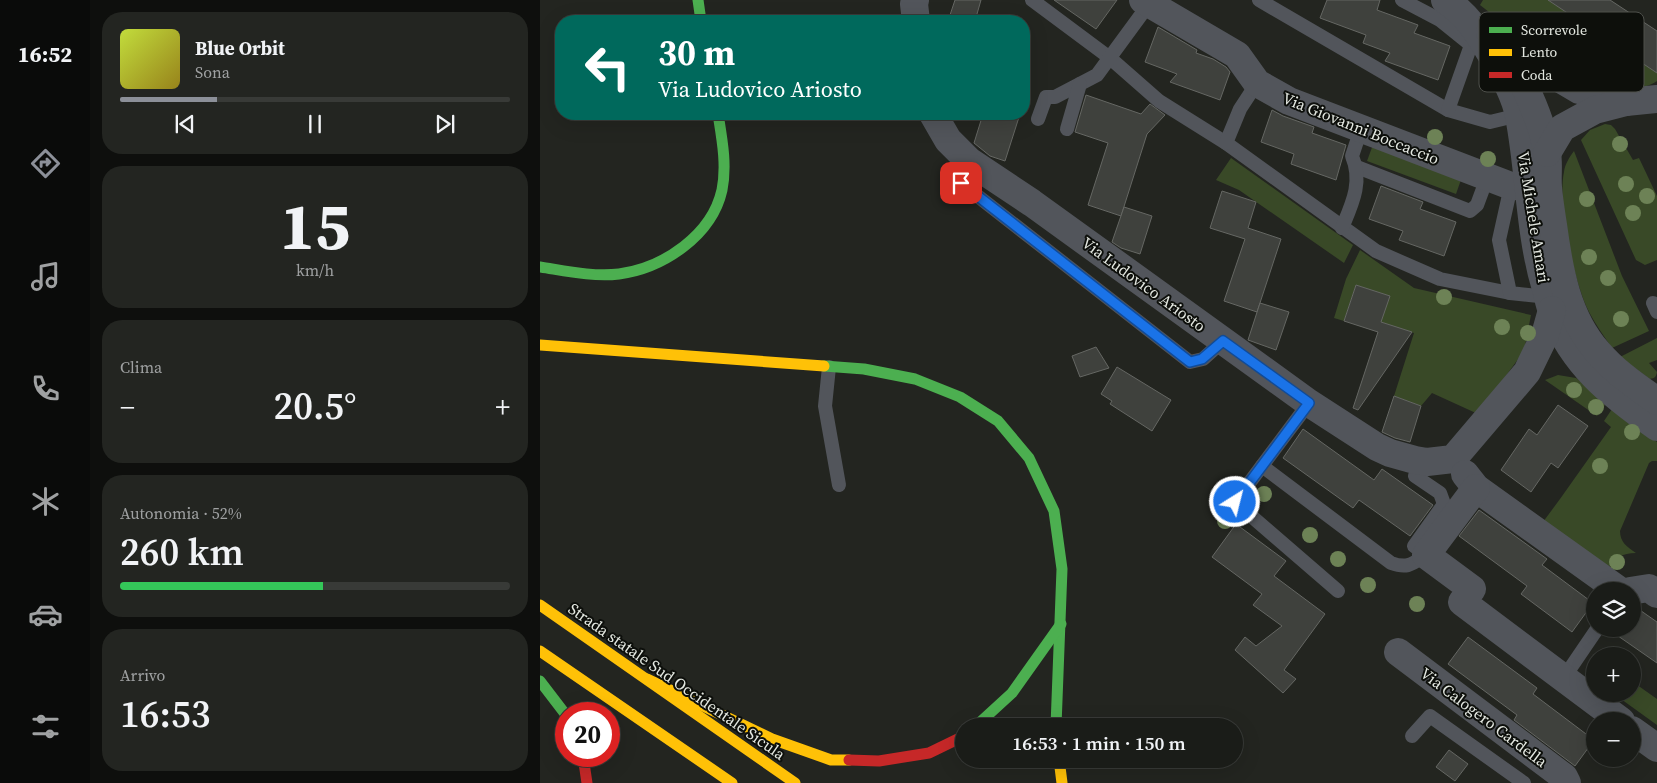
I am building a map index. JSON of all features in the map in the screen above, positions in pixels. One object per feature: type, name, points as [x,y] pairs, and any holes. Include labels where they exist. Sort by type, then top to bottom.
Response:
[{"type":"main road","points":[[698,0],[700,15]]},
{"type":"main road","points":[[540,267],[583,274],[621,274],[669,257],[686,245],[701,230],[712,215],[719,200],[724,176],[719,120]]},
{"type":"main road","points":[[540,345],[864,369],[915,379],[960,397],[998,421],[1029,458],[1054,511],[1062,569],[1056,718]]},
{"type":"main road","name":"Strada statale Sud Occidentale Sicula","points":[[540,605],[794,783]]},
{"type":"main road","points":[[985,718],[1012,693],[1061,624]]},
{"type":"main road","points":[[540,650],[732,783]]},
{"type":"main road","points":[[648,679],[772,739],[831,760],[879,761],[929,753],[955,740]]},
{"type":"main road","points":[[540,681],[556,702]]},
{"type":"main road","points":[[585,767],[588,783]]},
{"type":"main road","points":[[1060,768],[1062,783]]},
{"type":"street","points":[[915,0],[915,15]]},
{"type":"street","name":"Via Giovanni Boccaccio","points":[[1146,2],[1236,55],[1257,83],[1289,101],[1361,129],[1518,184]]},
{"type":"street","name":"Via Michele Amari","points":[[1452,3],[1479,36]]},
{"type":"street","name":"Via Michele Amari","points":[[1518,184],[1548,153],[1538,117],[1528,92]]},
{"type":"street","points":[[1544,92],[1542,93],[1538,117],[1596,110],[1626,102],[1657,99]]},
{"type":"street","points":[[1588,92],[1626,102]]},
{"type":"street","name":"Via Michele Amari","points":[[1538,117],[1518,184],[1561,332],[1596,379],[1657,428]]},
{"type":"street","name":"Via Ludovico Ariosto","points":[[936,120],[948,140],[969,161],[1032,203],[1309,403],[1377,447],[1390,453],[1427,462],[1453,459]]},
{"type":"street","name":"Via Michele Amari","points":[[1518,184],[1559,265],[1566,292],[1561,332]]},
{"type":"street","points":[[1561,332],[1453,459],[1476,488],[1607,582]]},
{"type":"street","name":"Via Michele Amari","points":[[1561,332],[1598,352],[1609,364],[1657,400]]},
{"type":"street","points":[[1476,488],[1426,555],[1472,589],[1462,602],[1609,712]]},
{"type":"street","points":[[1641,589],[1649,588],[1657,594]]},
{"type":"street","name":"Via Calogero Cardella","points":[[1398,652],[1564,776],[1567,783]]},
{"type":"street","points":[[1641,736],[1657,748]]},
{"type":"lane","points":[[1032,0],[1110,58],[1160,101],[1226,144],[1376,251],[1440,280],[1510,293],[1561,332]]},
{"type":"lane","points":[[1259,0],[1448,110],[1490,122],[1538,117]]},
{"type":"lane","points":[[1402,0],[1440,20],[1479,37]]},
{"type":"lane","points":[[1038,119],[1046,96],[1055,97],[1097,75],[1146,2]]},
{"type":"lane","points":[[1448,110],[1479,42]]},
{"type":"lane","points":[[1226,144],[1240,109],[1257,83]]},
{"type":"lane","points":[[1067,129],[1080,84]]},
{"type":"lane","points":[[1342,228],[1356,195],[1357,167],[1352,156],[1361,129]]},
{"type":"lane","points":[[957,150],[957,172],[961,183],[1190,362],[1202,359],[1223,341]]},
{"type":"lane","points":[[1357,167],[1470,211],[1477,205],[1518,184]]},
{"type":"lane","points":[[1510,293],[1499,240],[1518,184]]},
{"type":"lane","points":[[829,367],[825,406],[839,485]]},
{"type":"lane","points":[[1309,403],[1235,502],[1338,591]]},
{"type":"lane","points":[[1262,466],[1391,563],[1402,567],[1409,566],[1426,555],[1414,546],[1444,504],[1440,493],[1415,476]]},
{"type":"lane","points":[[1563,679],[1592,637]]},
{"type":"lane","points":[[1412,736],[1430,716],[1524,783]]},
{"type":"green space","points":[[1483,0],[1548,0],[1566,12],[1489,12],[1480,5]]},
{"type":"green space","points":[[1644,64],[1657,73],[1657,81],[1644,87]]},
{"type":"green space","points":[[1605,124],[1611,125],[1615,129],[1633,160],[1639,158],[1657,196],[1657,260],[1645,265],[1636,260],[1581,140],[1590,130]]},
{"type":"green space","points":[[1374,142],[1463,174],[1456,194],[1367,161]]},
{"type":"green space","points":[[1574,151],[1622,276],[1649,331],[1612,348],[1583,299],[1568,243],[1562,186],[1565,166]]},
{"type":"green space","points":[[1231,158],[1353,245],[1344,263],[1239,190],[1216,180]]},
{"type":"green space","points":[[1360,250],[1414,288],[1531,315],[1524,351],[1478,414],[1432,393],[1421,406],[1394,396],[1414,333],[1381,322],[1389,296],[1356,285],[1344,321],[1334,318],[1346,279]]},
{"type":"green space","points":[[1657,338],[1657,360],[1649,363],[1657,372],[1654,378],[1650,379],[1620,357]]},
{"type":"green space","points":[[1558,375],[1576,378],[1588,387],[1605,405],[1597,416],[1545,380]]},
{"type":"green space","points":[[1612,409],[1657,442],[1657,461],[1649,463],[1620,531],[1621,538],[1625,544],[1636,553],[1620,557],[1608,568],[1543,522],[1611,427],[1604,421]]},
{"type":"green space","points":[[1641,688],[1657,699],[1657,725],[1625,702],[1641,702]]},
{"type":"building","points":[[955,0],[981,0],[977,15],[950,15]]},
{"type":"building","points":[[1054,0],[1117,0],[1096,29]]},
{"type":"building","points":[[1327,0],[1380,0],[1377,10],[1418,25],[1414,33],[1450,46],[1438,80],[1385,61],[1390,53],[1363,43],[1366,35],[1320,18]]},
{"type":"building","points":[[1548,0],[1610,0],[1628,12],[1566,12]]},
{"type":"building","points":[[1644,22],[1657,31],[1657,73],[1644,64]]},
{"type":"building","points":[[1158,27],[1197,50],[1196,53],[1213,59],[1226,67],[1230,72],[1220,100],[1170,82],[1177,74],[1145,62]]},
{"type":"building","points":[[1086,95],[1141,114],[1150,104],[1165,115],[1147,134],[1121,216],[1088,205],[1108,143],[1075,132]]},
{"type":"building","points":[[1272,110],[1314,127],[1312,133],[1346,145],[1336,180],[1291,164],[1294,154],[1261,142]]},
{"type":"building","points":[[981,120],[1018,120],[1005,161],[990,156],[974,143]]},
{"type":"building","points":[[1381,186],[1423,202],[1420,209],[1456,222],[1444,256],[1399,240],[1403,231],[1369,219]]},
{"type":"building","points":[[1222,191],[1256,202],[1248,228],[1281,239],[1257,312],[1224,301],[1245,239],[1210,228]]},
{"type":"building","points":[[1124,207],[1152,216],[1140,254],[1121,248],[1112,242]]},
{"type":"building","points":[[1356,285],[1390,296],[1381,322],[1412,332],[1358,410],[1353,408],[1378,332],[1344,321]]},
{"type":"building","points":[[1260,303],[1289,312],[1276,350],[1248,340]]},
{"type":"building","points":[[1096,347],[1109,368],[1080,377],[1072,356]]},
{"type":"building","points":[[1117,367],[1171,400],[1152,431],[1110,404],[1112,401],[1101,394]]},
{"type":"building","points":[[1394,396],[1421,406],[1410,442],[1382,432]]},
{"type":"building","points":[[1558,405],[1588,426],[1558,468],[1551,463],[1531,492],[1501,470],[1529,429],[1537,435]]},
{"type":"building","points":[[1303,429],[1374,480],[1382,469],[1433,505],[1410,536],[1359,500],[1353,508],[1283,458]]},
{"type":"building","points":[[1479,510],[1547,559],[1542,565],[1586,598],[1586,613],[1572,632],[1521,594],[1527,586],[1459,536]]},
{"type":"building","points":[[1236,524],[1286,561],[1274,576],[1325,614],[1284,670],[1296,679],[1283,693],[1235,650],[1245,637],[1256,646],[1282,626],[1253,605],[1262,594],[1212,557]]},
{"type":"building","points":[[1641,611],[1657,622],[1657,663],[1641,652],[1641,647],[1634,647],[1620,637],[1641,637]]},
{"type":"building","points":[[1468,637],[1537,688],[1533,694],[1586,734],[1586,751],[1575,766],[1514,720],[1517,715],[1448,664]]},
{"type":"building","points":[[1449,750],[1468,764],[1455,781],[1436,767]]},
{"type":"traffic: fast","points":[[698,0],[700,15]]},
{"type":"traffic: fast","points":[[540,267],[589,274],[619,274],[653,265],[684,247],[708,221],[717,206],[722,190],[724,162],[719,120]]},
{"type":"traffic: fast","points":[[824,366],[864,369],[915,379],[960,397],[998,421],[1029,458],[1054,511],[1062,569],[1056,718]]},
{"type":"traffic: fast","points":[[985,718],[1012,693],[1061,624]]},
{"type":"traffic: fast","points":[[540,681],[556,702]]},
{"type":"traffic: slow","points":[[540,345],[824,366]]},
{"type":"traffic: slow","points":[[540,605],[795,783]]},
{"type":"traffic: slow","points":[[540,651],[732,783]]},
{"type":"traffic: slow","points":[[647,679],[772,739],[831,760],[849,760]]},
{"type":"traffic: slow","points":[[1060,768],[1062,783]]},
{"type":"traffic: jam","points":[[849,760],[879,761],[929,753],[955,740]]},
{"type":"traffic: jam","points":[[585,767],[587,783]]},
{"type":"route","points":[[961,183],[1190,362],[1202,359],[1223,341],[1309,403],[1235,502]]}]
